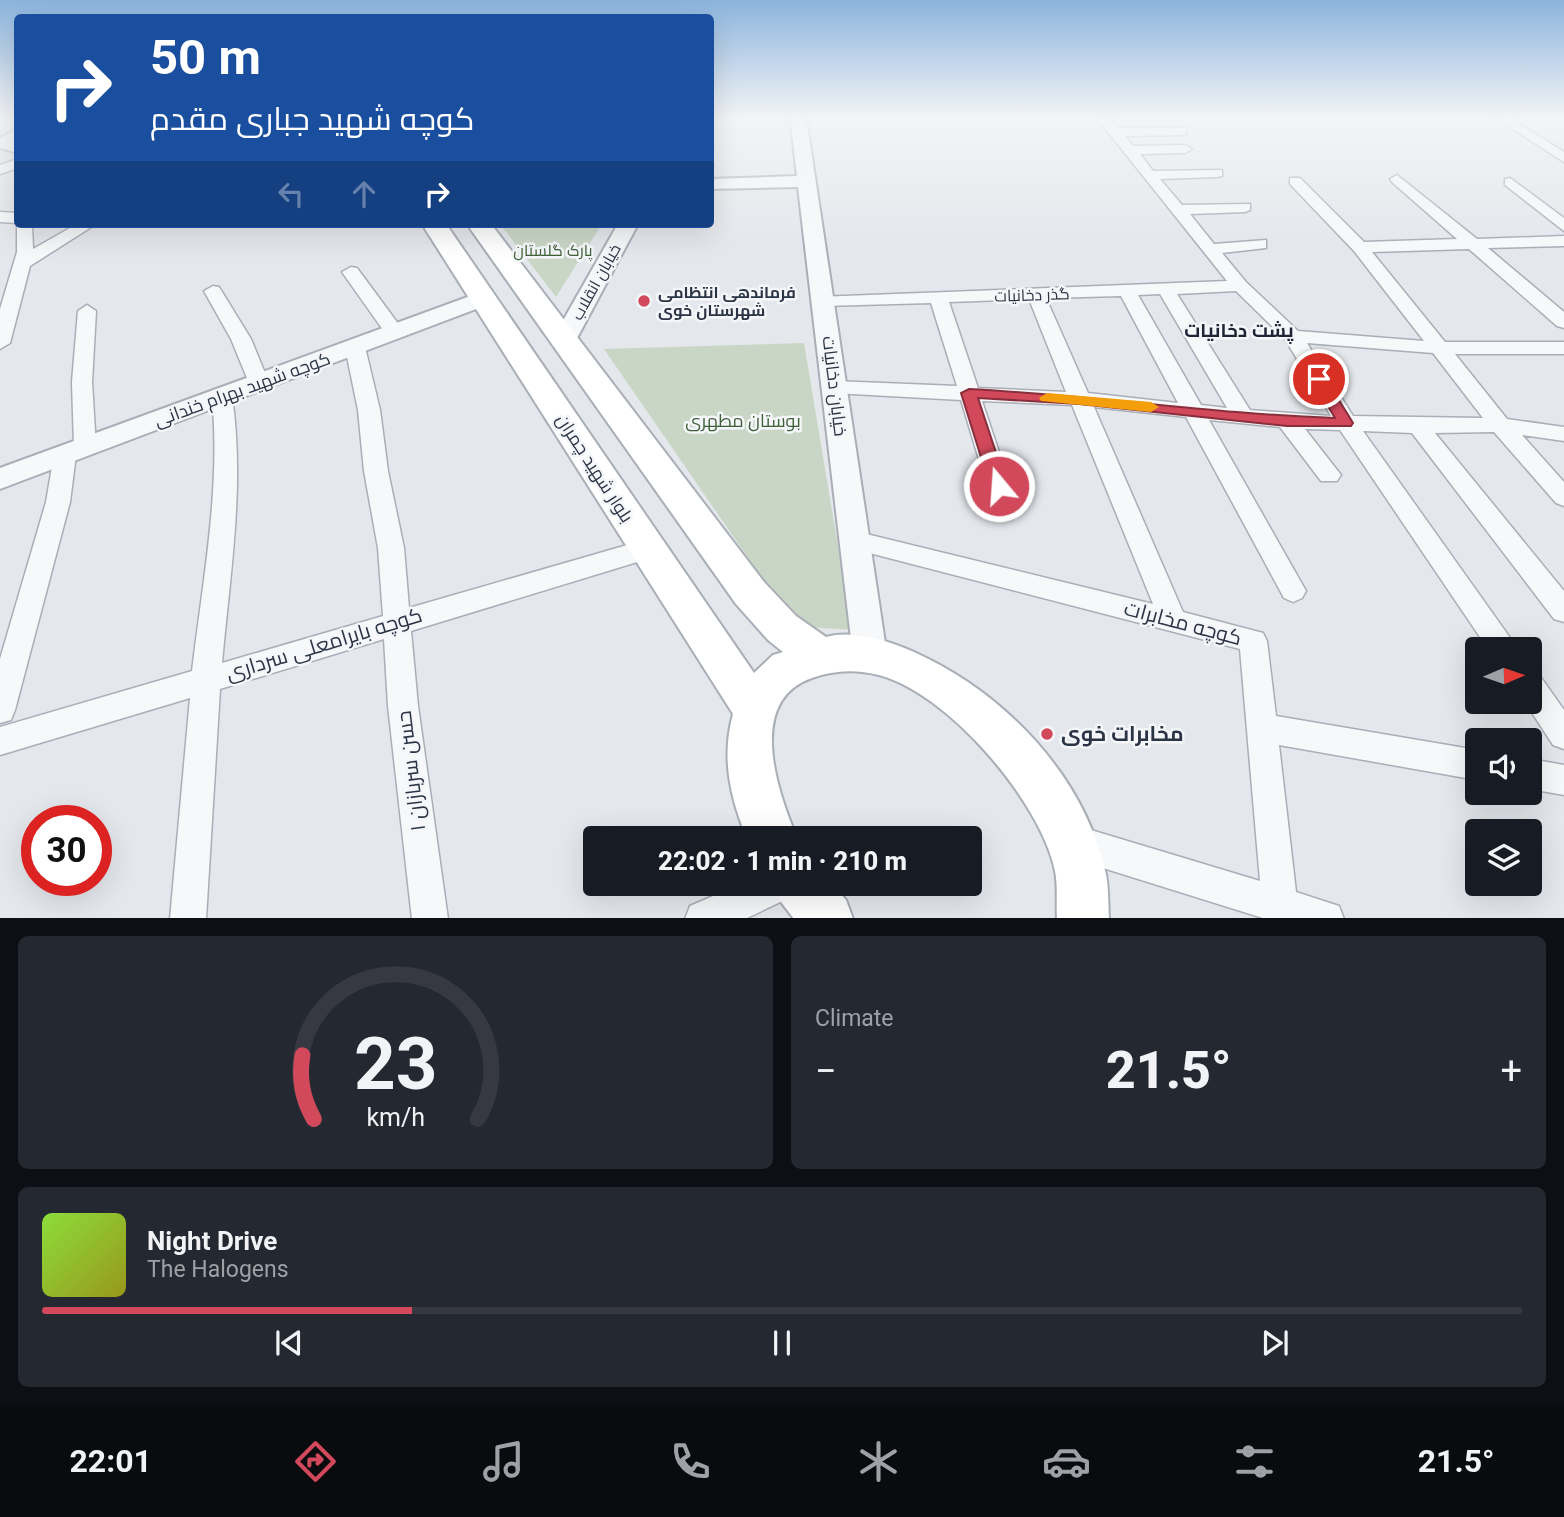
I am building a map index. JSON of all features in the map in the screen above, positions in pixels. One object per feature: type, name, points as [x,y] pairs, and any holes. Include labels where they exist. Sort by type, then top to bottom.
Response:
[{"type":"main road","name":"بلوار شهید چمران","points":[[438,228],[755,712]]},
{"type":"main road","points":[[482,228],[750,593],[782,628],[819,655]]},
{"type":"main road","points":[[767,826],[756,798],[750,766],[749,737],[755,712],[765,690],[780,674],[798,662],[819,655],[844,653],[898,663],[956,694],[984,717],[1035,774],[1056,806],[1071,841],[1081,876],[1083,918]]},
{"type":"main road","points":[[809,896],[826,918]]},
{"type":"street","name":"خیابان دخانیات","points":[[804,160],[870,656]]},
{"type":"street","points":[[1137,160],[1240,286],[1293,336],[1346,423],[1496,637]]},
{"type":"street","points":[[1150,175],[1217,173]]},
{"type":"street","points":[[1397,179],[1564,322]]},
{"type":"street","points":[[714,184],[807,181]]},
{"type":"street","points":[[1295,181],[1360,247],[1500,425],[1564,497]]},
{"type":"street","points":[[1510,182],[1564,226]]},
{"type":"street","points":[[1178,209],[1245,207]]},
{"type":"street","points":[[0,343],[24,257],[10,220]]},
{"type":"street","points":[[24,257],[80,228]]},
{"type":"street","name":"خیابان انقلاب","points":[[564,340],[626,228]]},
{"type":"street","points":[[1360,247],[1564,241]]},
{"type":"street","points":[[1211,249],[1260,244]]},
{"type":"street","points":[[351,272],[395,333]]},
{"type":"street","name":"گذر دخانیات","points":[[824,302],[1240,286]]},
{"type":"street","points":[[213,290],[241,339],[259,383]]},
{"type":"street","points":[[1166,290],[1242,415]]},
{"type":"street","points":[[1127,291],[1293,591]]},
{"type":"street","points":[[1036,295],[1172,618]]},
{"type":"street","name":"کوچه شهید بهرام خندانی","points":[[0,479],[484,299]]},
{"type":"street","points":[[939,299],[1006,509]]},
{"type":"street","points":[[0,710],[58,502],[75,451],[87,311]]},
{"type":"street","points":[[1293,336],[1442,348],[1564,348]]},
{"type":"street","name":"حسن سربازان ۱","points":[[355,347],[369,410],[376,471],[391,548],[403,706],[430,918]]},
{"type":"street","points":[[834,387],[1079,399],[1287,421],[1418,426],[1500,425],[1564,434]]},
{"type":"street","points":[[188,918],[206,680],[225,506],[227,424],[222,396]]},
{"type":"street","points":[[1287,421],[1329,475]]},
{"type":"street","points":[[1418,426],[1564,611]]},
{"type":"street","name":"کوچه مخابرات","points":[[855,540],[1172,618],[1253,641],[1280,906]]},
{"type":"street","name":"کوچه بایرامعلی سرداری","points":[[0,741],[648,549]]},
{"type":"street","points":[[1542,703],[1564,735]]},
{"type":"street","points":[[1262,728],[1465,763]]},
{"type":"street","points":[[1542,776],[1564,780]]},
{"type":"street","points":[[1071,841],[1322,918]]},
{"type":"street","points":[[706,918],[755,896]]},
{"type":"green space","name":"پارک گلستان","points":[[503,228],[599,228],[556,297]]},
{"type":"green space","name":"بوستان مطهری","points":[[804,343],[852,630],[795,626],[604,349]]},
{"type":"slow traffic","points":[[1047,398],[1151,407]]},
{"type":"place","name":"فرماندهی انتظامی شهرستان خوی","points":[[644,301]]},
{"type":"place","name":"مخابرات خوی","points":[[1047,734]]},
{"type":"district","name":"پشت دخانیات","points":[[1239,330]]},
{"type":"route","points":[[999,486],[969,393],[1079,399],[1287,421],[1346,423],[1319,379]]}]
